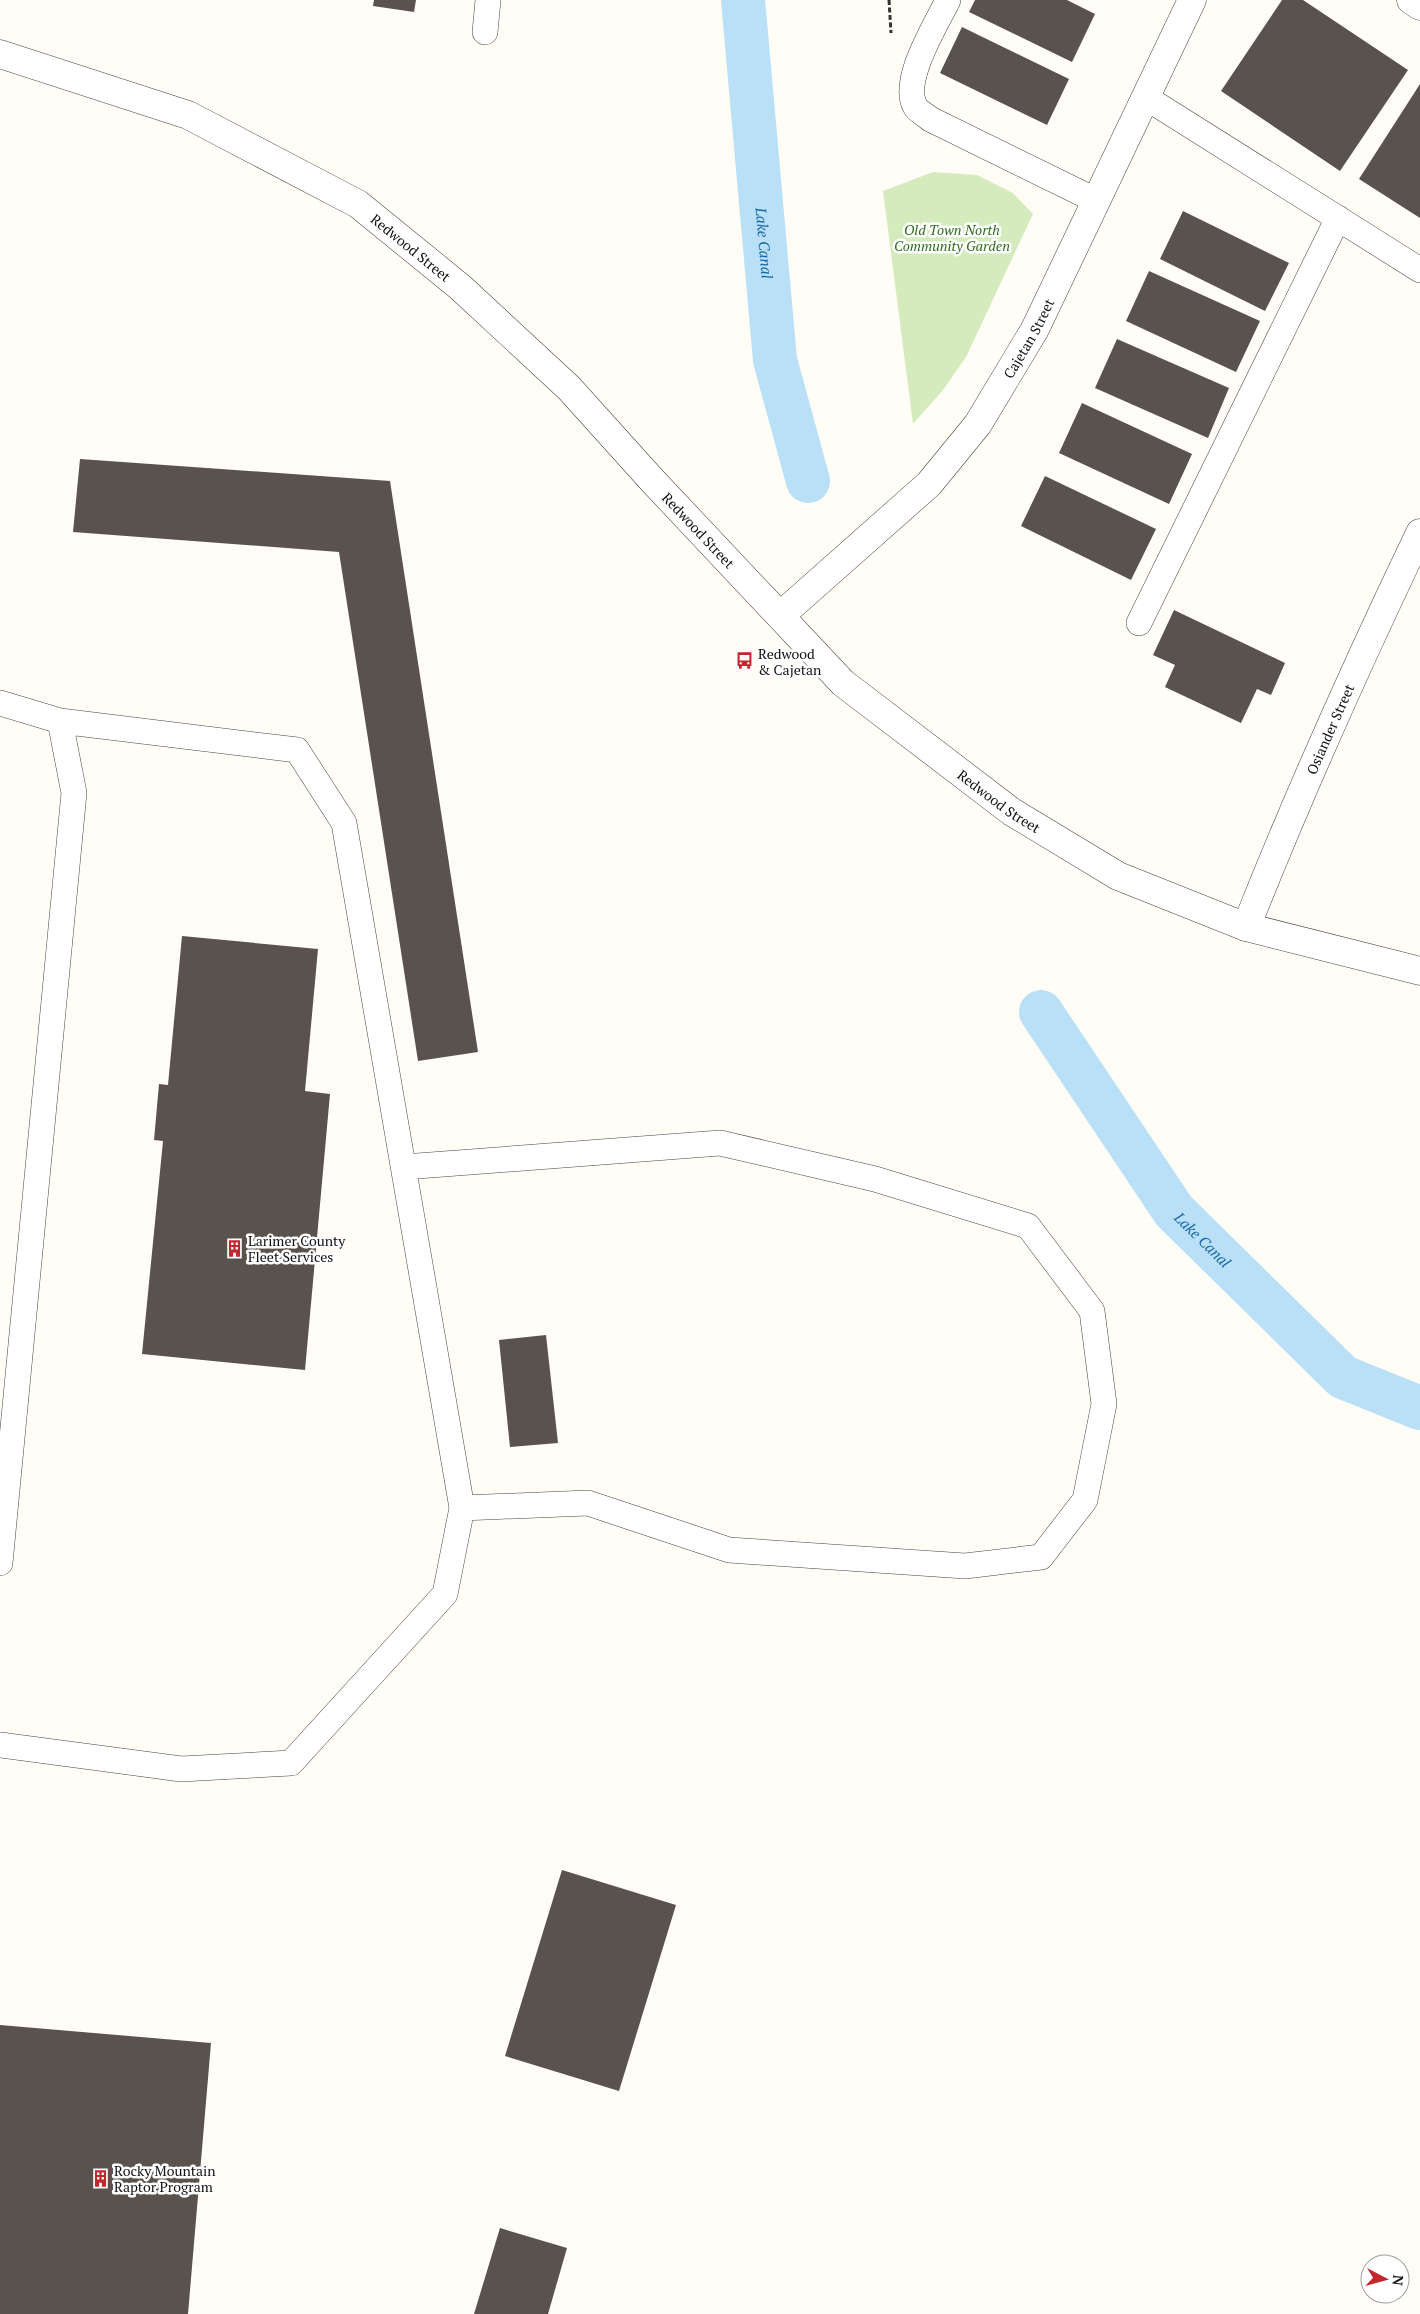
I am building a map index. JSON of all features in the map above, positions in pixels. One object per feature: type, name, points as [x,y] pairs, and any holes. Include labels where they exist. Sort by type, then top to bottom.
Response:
[{"type":"street","name":"Cajetan Street","points":[[780,616],[929,484],[978,424],[1035,329],[1192,0]]},
{"type":"street","points":[[1411,0],[1420,6]]},
{"type":"street","name":"Redwood Street","points":[[0,54],[188,115],[358,204],[460,287],[569,388],[843,683],[1012,812],[1118,876],[1246,927],[1420,971]]},
{"type":"street","name":"Osiander Street","points":[[1246,927],[1386,604],[1420,534]]},
{"type":"lane","points":[[484,32],[488,0]]},
{"type":"lane","points":[[948,0],[913,75],[911,90],[915,107],[930,119],[1097,200]]},
{"type":"lane","points":[[1145,96],[1420,270]]},
{"type":"lane","points":[[1139,623],[1338,218]]},
{"type":"lane","points":[[0,703],[60,721],[297,750],[344,823],[462,1508],[445,1594],[291,1763],[181,1769],[0,1745]]},
{"type":"lane","points":[[0,1563],[74,793],[60,721]]},
{"type":"lane","points":[[404,1167],[720,1143],[875,1179],[1028,1226],[1092,1311],[1104,1404],[1087,1491],[1085,1500],[1040,1557],[965,1566],[728,1550],[588,1503],[462,1508]]},
{"type":"green space","name":"Old Town North Community Garden","points":[[933,172],[977,175],[1013,193],[1033,214],[966,357],[943,390],[913,424],[883,191]]},
{"type":"building","points":[[374,0],[416,0],[414,12],[373,6]]},
{"type":"building","points":[[975,0],[1067,0],[1095,14],[1072,62],[969,12]]},
{"type":"building","points":[[1282,0],[1303,0],[1408,70],[1340,171],[1221,91]]},
{"type":"building","points":[[962,27],[1069,79],[1047,125],[940,73]]},
{"type":"building","points":[[1420,84],[1420,218],[1359,179]]},
{"type":"building","points":[[1183,211],[1289,263],[1265,311],[1160,259]]},
{"type":"building","points":[[1149,271],[1260,321],[1236,372],[1126,321]]},
{"type":"building","points":[[1117,339],[1229,388],[1208,438],[1095,388]]},
{"type":"building","points":[[1082,403],[1192,454],[1169,504],[1059,453]]},
{"type":"building","points":[[80,459],[390,481],[478,1052],[418,1061],[339,552],[73,532]]},
{"type":"building","points":[[1045,476],[1156,529],[1131,580],[1021,526]]},
{"type":"building","points":[[1174,610],[1285,663],[1271,695],[1257,689],[1241,723],[1165,687],[1175,665],[1153,655]]},
{"type":"building","name":"Larimer County Fleet Services","points":[[182,936],[318,949],[305,1091],[330,1094],[305,1370],[142,1354],[163,1141],[154,1140],[159,1084],[168,1085]]},
{"type":"building","points":[[546,1335],[558,1443],[510,1447],[499,1340]]},
{"type":"building","points":[[562,1870],[676,1905],[619,2091],[505,2056]]},
{"type":"building","name":"Rocky Mountain Raptor Program","points":[[0,2025],[211,2043],[188,2314],[0,2314]]},
{"type":"building","points":[[500,2228],[567,2248],[548,2314],[474,2314]]},
{"type":"waterway","name":"Lake Canal","points":[[743,0],[775,360],[808,481]]},
{"type":"waterway","name":"Lake Canal","points":[[1041,1012],[1174,1211],[1343,1377],[1420,1408]]},
{"type":"place","name":"Redwood & Cajetan","points":[[744,661]]},
{"type":"place","name":"Larimer County Fleet Services","points":[[234,1248]]},
{"type":"place","name":"Rocky Mountain Raptor Program","points":[[100,2178]]}]
